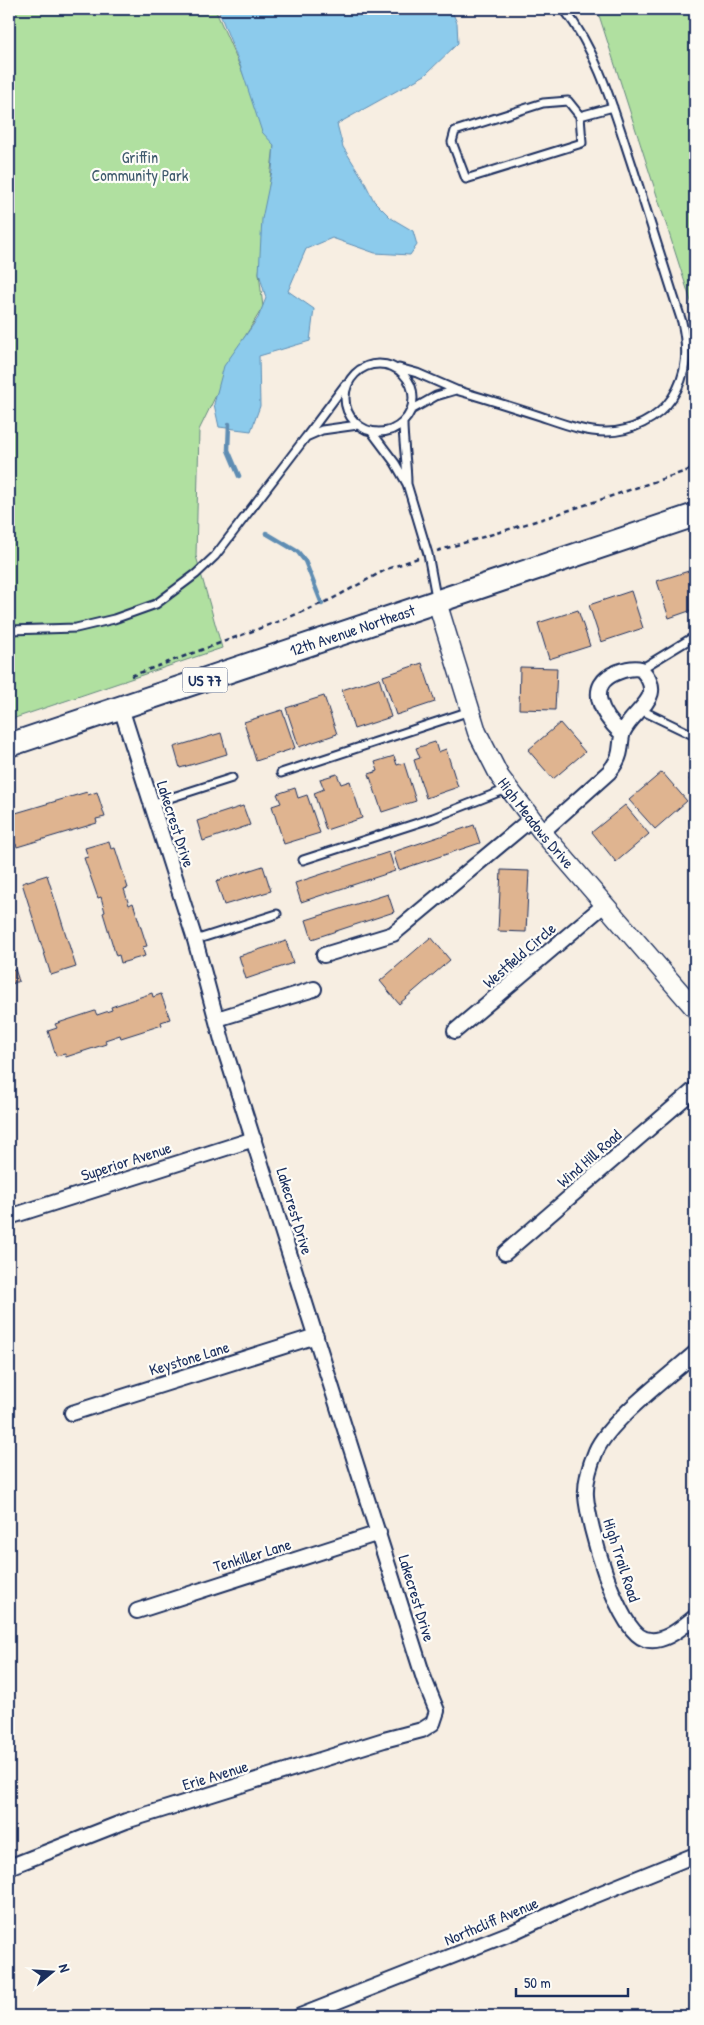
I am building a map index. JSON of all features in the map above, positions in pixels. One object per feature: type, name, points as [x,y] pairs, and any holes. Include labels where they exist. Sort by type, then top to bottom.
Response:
[{"type":"main road","name":"12th Avenue Northeast","points":[[9,745],[695,515]]},
{"type":"street","name":"High Meadows Drive","points":[[437,602],[470,710],[487,753],[508,789],[536,825],[695,1009]]},
{"type":"street","points":[[324,955],[393,934],[609,772],[620,754],[622,734],[651,694],[650,680],[641,669],[628,669],[609,676],[600,685],[598,691],[603,711],[622,734]]},
{"type":"street","name":"Lakecrest Drive","points":[[121,708],[195,940],[223,1044],[424,1679],[436,1706],[437,1715],[433,1723]]},
{"type":"street","name":"Westfield Circle","points":[[456,1031],[604,905]]},
{"type":"street","points":[[217,1019],[314,989]]},
{"type":"street","name":"Wind Hill Road","points":[[505,1252],[695,1089]]},
{"type":"street","name":"Superior Avenue","points":[[9,1217],[254,1139]]},
{"type":"street","name":"Keystone Lane","points":[[72,1413],[316,1336]]},
{"type":"street","name":"High Trail Road","points":[[695,1353],[610,1430],[596,1450],[586,1485],[592,1528],[617,1606],[632,1631],[646,1640],[661,1638],[678,1631],[695,1617]]},
{"type":"street","name":"Tenkiller Lane","points":[[137,1611],[378,1533]]},
{"type":"street","name":"Erie Avenue","points":[[9,1867],[126,1821],[384,1740],[422,1730],[433,1723]]},
{"type":"street","name":"Northcliff Avenue","points":[[300,2016],[513,1932],[577,1902],[694,1860]]},
{"type":"lane","points":[[9,630],[76,628],[114,619],[156,604],[196,574],[215,556],[353,375],[362,368],[372,364],[383,364],[417,372],[456,390],[574,427],[607,432],[640,425],[656,415],[669,402],[678,388],[686,364],[687,342],[684,329],[613,107],[589,49],[574,22],[564,9]]},
{"type":"lane","points":[[568,101],[580,116],[582,143],[466,179],[452,142],[455,131],[543,103],[568,101]]},
{"type":"lane","points":[[580,116],[613,107]]},
{"type":"lane","points":[[353,375],[347,384],[345,395],[350,417],[358,425],[371,431],[390,430],[403,422],[410,410],[413,394],[410,383],[394,367]]},
{"type":"lane","points":[[410,410],[436,396],[456,390]]},
{"type":"lane","points":[[403,422],[407,484]]},
{"type":"lane","points":[[306,437],[322,430],[358,425]]},
{"type":"lane","points":[[371,431],[395,463],[407,484],[428,554],[437,602]]},
{"type":"lane","points":[[641,669],[695,636]]},
{"type":"lane","points":[[281,773],[470,710]]},
{"type":"lane","points":[[641,710],[695,736]]},
{"type":"lane","points":[[151,804],[232,778]]},
{"type":"lane","points":[[303,860],[432,818],[508,789]]},
{"type":"lane","points":[[195,940],[277,914]]},
{"type":"path","points":[[131,676],[285,619],[332,599],[387,569],[695,468]]},
{"type":"green space","name":"Griffin Community Park","points":[[9,9],[215,9],[274,145],[259,273],[263,307],[244,338],[199,430],[196,556],[222,648],[9,720]]},
{"type":"green space","points":[[597,9],[695,9],[695,314]]},
{"type":"water","points":[[218,9],[451,9],[457,23],[458,43],[425,75],[337,124],[343,147],[374,201],[391,218],[413,231],[417,245],[410,255],[375,253],[332,238],[306,249],[288,291],[314,309],[310,341],[259,356],[260,406],[251,431],[219,427],[214,404],[224,366],[258,318],[266,298],[259,273],[262,219],[272,171],[274,145],[262,132],[240,65]]},
{"type":"building","points":[[695,569],[695,609],[669,618],[657,581]]},
{"type":"building","points":[[631,591],[643,628],[601,642],[589,605]]},
{"type":"building","points":[[578,610],[590,646],[549,659],[538,623]]},
{"type":"building","points":[[422,663],[435,702],[396,715],[383,676]]},
{"type":"building","points":[[520,667],[557,668],[555,710],[519,709]]},
{"type":"building","points":[[379,678],[391,717],[354,729],[342,690]]},
{"type":"building","points":[[324,696],[337,734],[299,747],[286,708]]},
{"type":"building","points":[[282,710],[295,748],[256,761],[244,722]]},
{"type":"building","points":[[560,723],[585,752],[553,779],[528,750]]},
{"type":"building","points":[[221,733],[227,754],[180,768],[174,747]]},
{"type":"building","points":[[435,742],[438,752],[446,749],[458,787],[426,798],[414,760],[420,758],[416,748]]},
{"type":"building","points":[[394,756],[397,765],[404,763],[416,801],[382,812],[369,774],[378,771],[375,762]]},
{"type":"building","points":[[662,772],[687,801],[655,829],[629,800]]},
{"type":"building","points":[[337,774],[341,784],[350,781],[362,818],[326,830],[314,793],[324,789],[320,779]]},
{"type":"building","points":[[695,774],[695,787],[689,779]]},
{"type":"building","points":[[295,788],[298,798],[307,795],[320,833],[284,844],[272,806],[281,803],[277,794]]},
{"type":"building","points":[[87,792],[88,795],[97,792],[105,817],[96,819],[97,823],[17,847],[16,844],[9,846],[9,815]]},
{"type":"building","points":[[625,805],[649,834],[616,862],[592,832]]},
{"type":"building","points":[[243,806],[250,825],[203,841],[197,821]]},
{"type":"building","points":[[474,825],[480,843],[399,870],[393,852]]},
{"type":"building","points":[[109,841],[111,849],[115,848],[128,888],[124,889],[129,905],[133,903],[147,946],[142,947],[145,956],[121,963],[119,955],[116,956],[103,913],[105,912],[101,897],[98,898],[84,858],[88,857],[85,848]]},
{"type":"building","points":[[389,852],[395,871],[301,902],[295,883]]},
{"type":"building","points":[[263,866],[271,891],[224,905],[216,881]]},
{"type":"building","points":[[501,870],[529,871],[526,932],[498,931]]},
{"type":"building","points":[[47,875],[76,967],[51,975],[22,883]]},
{"type":"building","points":[[388,894],[394,912],[312,939],[306,920]]},
{"type":"building","points":[[431,937],[450,960],[399,1004],[380,981]]},
{"type":"building","points":[[286,941],[293,963],[246,979],[239,956]]},
{"type":"building","points":[[15,969],[19,981],[9,985],[9,971]]},
{"type":"building","points":[[152,993],[153,997],[161,994],[170,1019],[161,1022],[162,1025],[121,1038],[120,1035],[105,1040],[106,1044],[66,1057],[65,1054],[56,1056],[48,1031],[57,1028],[55,1024],[95,1011],[97,1015],[112,1010],[111,1007]]},
{"type":"waterway","points":[[229,424],[228,450],[239,476]]},
{"type":"waterway","points":[[266,533],[298,552],[305,561],[322,604]]}]
